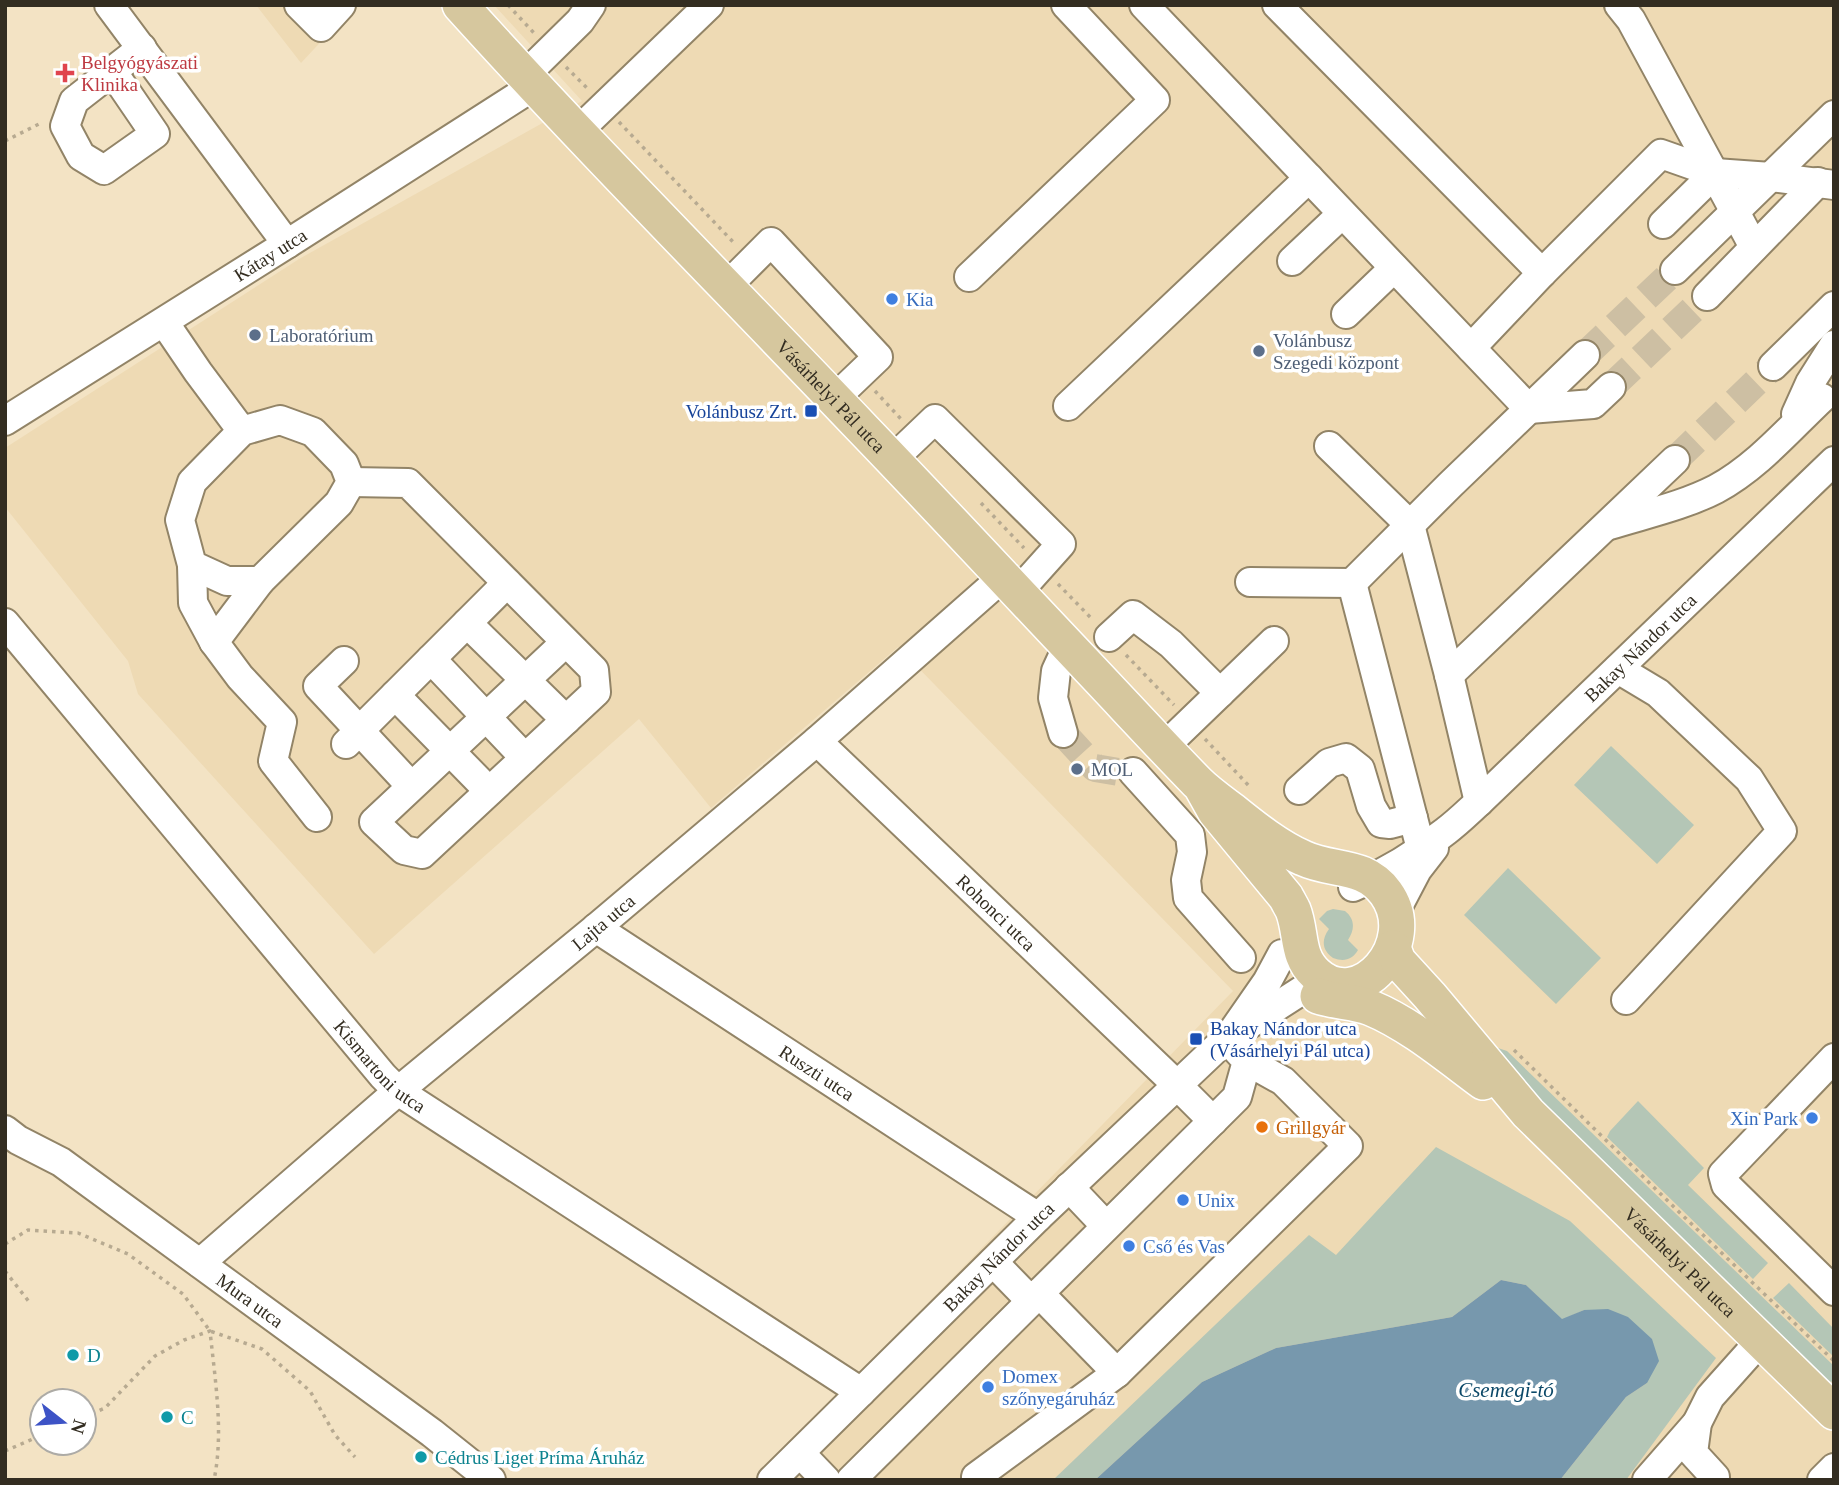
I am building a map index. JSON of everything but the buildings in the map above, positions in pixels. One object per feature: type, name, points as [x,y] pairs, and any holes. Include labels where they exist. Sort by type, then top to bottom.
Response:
[{"type":"main road","name":"Vásárhelyi Pál utca","points":[[460,5],[529,81],[1201,786],[1261,833],[1294,869],[1305,876],[1386,893],[1395,912]]},
{"type":"main road","name":"Vásárhelyi Pál utca","points":[[1201,786],[1212,824],[1278,906],[1302,956],[1327,986],[1332,1001],[1370,1008],[1418,1035],[1528,1113]]},
{"type":"main road","name":"Vásárhelyi Pál utca","points":[[1350,884],[1365,899],[1374,915],[1389,956],[1398,961],[1528,1113],[1834,1412]]},
{"type":"main road","points":[[1287,928],[1306,897],[1350,884]]},
{"type":"main road","points":[[1327,986],[1365,979],[1389,956],[1397,932],[1395,912]]},
{"type":"main road","name":"Vásárhelyi Pál utca","points":[[1287,928],[1288,970],[1327,986],[1373,994],[1391,1005],[1418,1035]]},
{"type":"street","points":[[109,5],[287,244]]},
{"type":"street","points":[[299,5],[320,27],[341,5]]},
{"type":"street","name":"Kátay utca","points":[[5,421],[287,244],[529,81],[591,5]]},
{"type":"street","points":[[578,131],[709,5]]},
{"type":"street","points":[[969,277],[1155,100],[1066,5]]},
{"type":"street","points":[[1144,5],[1529,409]]},
{"type":"street","points":[[1277,5],[1542,273]]},
{"type":"street","points":[[1619,5],[1631,20],[1755,247]]},
{"type":"street","points":[[113,71],[155,134],[104,170],[81,156],[65,126],[74,101],[142,48]]},
{"type":"street","points":[[1675,270],[1834,115]]},
{"type":"street","points":[[1471,348],[1661,155],[1715,173],[1826,184]]},
{"type":"street","points":[[1663,224],[1715,173]]},
{"type":"street","points":[[1068,406],[1309,178]]},
{"type":"street","points":[[1707,296],[1755,247],[1826,184]]},
{"type":"street","points":[[1293,261],[1342,214]]},
{"type":"street","points":[[726,287],[771,242],[878,357],[834,399]]},
{"type":"street","points":[[1346,313],[1394,268]]},
{"type":"street","points":[[1773,366],[1834,306]]},
{"type":"street","points":[[164,322],[242,431]]},
{"type":"street","points":[[1789,429],[1810,383],[1834,345]]},
{"type":"street","points":[[1250,582],[1352,583],[1586,355]]},
{"type":"street","points":[[1529,409],[1593,404],[1611,387]]},
{"type":"street","points":[[1606,526],[1672,507],[1718,488],[1761,457],[1822,398]]},
{"type":"street","name":"Lajta utca","points":[[200,1263],[398,1091],[817,741],[1010,584],[1041,566],[1060,544],[935,419],[917,435]]},
{"type":"street","points":[[317,817],[273,761],[282,722],[240,677],[214,642],[192,603],[192,565],[180,520],[192,482],[242,431],[280,420],[313,432],[344,464],[351,482]]},
{"type":"street","points":[[892,460],[917,435]]},
{"type":"street","points":[[1329,446],[1410,525],[1479,802]]},
{"type":"street","points":[[1449,676],[1675,460]]},
{"type":"street","name":"Bakay Nándor utca","points":[[1350,884],[1421,849],[1446,832],[1834,461]]},
{"type":"street","points":[[214,642],[260,582],[339,503],[351,482]]},
{"type":"street","points":[[351,482],[408,483],[594,670],[596,692],[422,854],[404,850],[374,822],[566,642]]},
{"type":"street","points":[[192,565],[226,581],[260,582]]},
{"type":"street","points":[[353,737],[507,583]]},
{"type":"street","points":[[1352,583],[1421,849]]},
{"type":"street","points":[[1109,637],[1133,615],[1171,644],[1220,693]]},
{"type":"street","points":[[467,622],[566,720]]},
{"type":"street","name":"Kismartoni utca","points":[[5,623],[365,1055],[398,1091],[861,1392]]},
{"type":"street","points":[[1241,958],[1188,898],[1186,880],[1192,852],[1191,835],[1129,773],[1147,771],[1190,722],[1274,641]]},
{"type":"street","points":[[1063,733],[1053,698],[1056,671],[1068,645]]},
{"type":"street","points":[[431,659],[525,758]]},
{"type":"street","points":[[344,661],[318,686],[353,737],[411,786]]},
{"type":"street","points":[[1618,669],[1658,693],[1749,779],[1782,831],[1626,1000]]},
{"type":"street","points":[[395,695],[489,792]]},
{"type":"street","name":"Rohonci utca","points":[[817,741],[1213,1121]]},
{"type":"street","points":[[1300,790],[1329,762],[1346,758],[1360,769],[1371,806],[1381,823],[1390,824],[1413,818]]},
{"type":"street","name":"Bakay Nándor utca","points":[[1395,912],[1417,870],[1446,832]]},
{"type":"street","name":"Ruszti utca","points":[[596,928],[1038,1217]]},
{"type":"street","name":"Bakay Nándor utca","points":[[772,1480],[1038,1217],[1227,1037],[1267,982],[1287,928]]},
{"type":"street","name":"Bakay Nándor utca","points":[[1227,1037],[1327,986]]},
{"type":"street","points":[[976,1477],[1118,1373],[1348,1146],[1283,1081],[1247,1061],[1227,1037]]},
{"type":"street","points":[[1834,1058],[1723,1174],[1726,1185],[1834,1291]]},
{"type":"street","points":[[851,1480],[1237,1097],[1247,1061]]},
{"type":"street","name":"Mura utca","points":[[9,1143],[61,1162],[432,1433],[491,1480]]},
{"type":"street","points":[[1069,1188],[1106,1226]]},
{"type":"street","points":[[993,1262],[1118,1373]]},
{"type":"street","points":[[1647,1480],[1697,1423],[1710,1397],[1760,1340]]},
{"type":"street","points":[[1697,1423],[1693,1453],[1715,1477]]},
{"type":"street","points":[[800,1453],[826,1480]]},
{"type":"street","points":[[1822,1480],[1834,1468]]},
{"type":"path","points":[[508,5],[752,261]]},
{"type":"path","points":[[5,141],[43,122],[65,126]]},
{"type":"path","points":[[859,374],[917,435]]},
{"type":"path","points":[[975,496],[1251,788]]},
{"type":"path","points":[[1507,1043],[1834,1361]]},
{"type":"path","points":[[5,1244],[28,1230],[78,1233],[128,1254],[183,1294],[210,1331],[218,1460],[214,1480]]},
{"type":"path","points":[[5,1271],[30,1303]]},
{"type":"path","points":[[98,1411],[106,1408],[155,1356],[184,1340],[210,1331],[262,1349],[310,1391],[335,1435],[355,1457]]},
{"type":"path","points":[[5,1451],[28,1441]]},
{"type":"shaded area","points":[[256,5],[355,5],[301,63]]},
{"type":"shaded area","points":[[494,5],[1834,5],[1834,1480],[755,1480],[1233,991],[898,647],[711,808],[639,719],[374,954],[138,694],[128,661],[5,507],[5,448],[299,259],[582,101]]},
{"type":"green space","points":[[1611,746],[1694,825],[1657,864],[1574,785]]},
{"type":"green space","points":[[1508,868],[1601,958],[1556,1004],[1464,915]]},
{"type":"green space","points":[[1333,909],[1345,911],[1352,921],[1353,928],[1348,940],[1358,950],[1347,959],[1333,958],[1325,948],[1324,941],[1329,929],[1319,919]]},
{"type":"green space","points":[[1493,1049],[1507,1051],[1834,1366],[1834,1382],[1825,1381],[1528,1101]]},
{"type":"green space","points":[[1638,1101],[1704,1168],[1688,1185],[1768,1263],[1753,1279],[1607,1137]]},
{"type":"green space","points":[[1436,1147],[1570,1221],[1716,1358],[1626,1480],[1560,1480],[1626,1397],[1647,1383],[1584,1310],[1562,1320],[1526,1285],[1501,1280],[1452,1317],[1276,1348],[1202,1382],[1095,1480],[1053,1480],[1309,1235],[1336,1255]]},
{"type":"green space","points":[[1789,1283],[1834,1329],[1834,1357],[1773,1298]]},
{"type":"water","name":"Csemegi-tó","points":[[1501,1280],[1526,1285],[1562,1319],[1584,1310],[1608,1309],[1628,1317],[1652,1339],[1659,1361],[1647,1383],[1626,1397],[1560,1480],[1095,1480],[1202,1382],[1276,1348],[1452,1317]]},
{"type":"tunnel","points":[[1585,355],[1675,270]]},
{"type":"tunnel","points":[[1611,387],[1707,296]]},
{"type":"tunnel","points":[[1675,460],[1773,366]]},
{"type":"tunnel","points":[[1063,733],[1095,768],[1125,773]]},
{"type":"place","name":"Belgyógyászati Klinika","points":[[65,73]]},
{"type":"place","name":"Kia","points":[[892,299]]},
{"type":"place","name":"Laboratórium","points":[[255,335]]},
{"type":"place","name":"Volánbusz Szegedi központ","points":[[1259,351]]},
{"type":"place","name":"Volánbusz Zrt.","points":[[811,411]]},
{"type":"place","name":"MOL","points":[[1077,769]]},
{"type":"place","name":"Bakay Nándor utca (Vásárhelyi Pál utca)","points":[[1196,1039]]},
{"type":"place","name":"Xin Park","points":[[1812,1118]]},
{"type":"place","name":"Grillgyár","points":[[1262,1127]]},
{"type":"place","name":"Unix","points":[[1183,1200]]},
{"type":"place","name":"Cső és Vas","points":[[1129,1246]]},
{"type":"place","name":"D","points":[[73,1355]]},
{"type":"place","name":"Domex szőnyegáruház","points":[[988,1387]]},
{"type":"place","name":"C","points":[[167,1417]]},
{"type":"place","name":"Cédrus Liget Príma Áruház","points":[[421,1457]]}]
